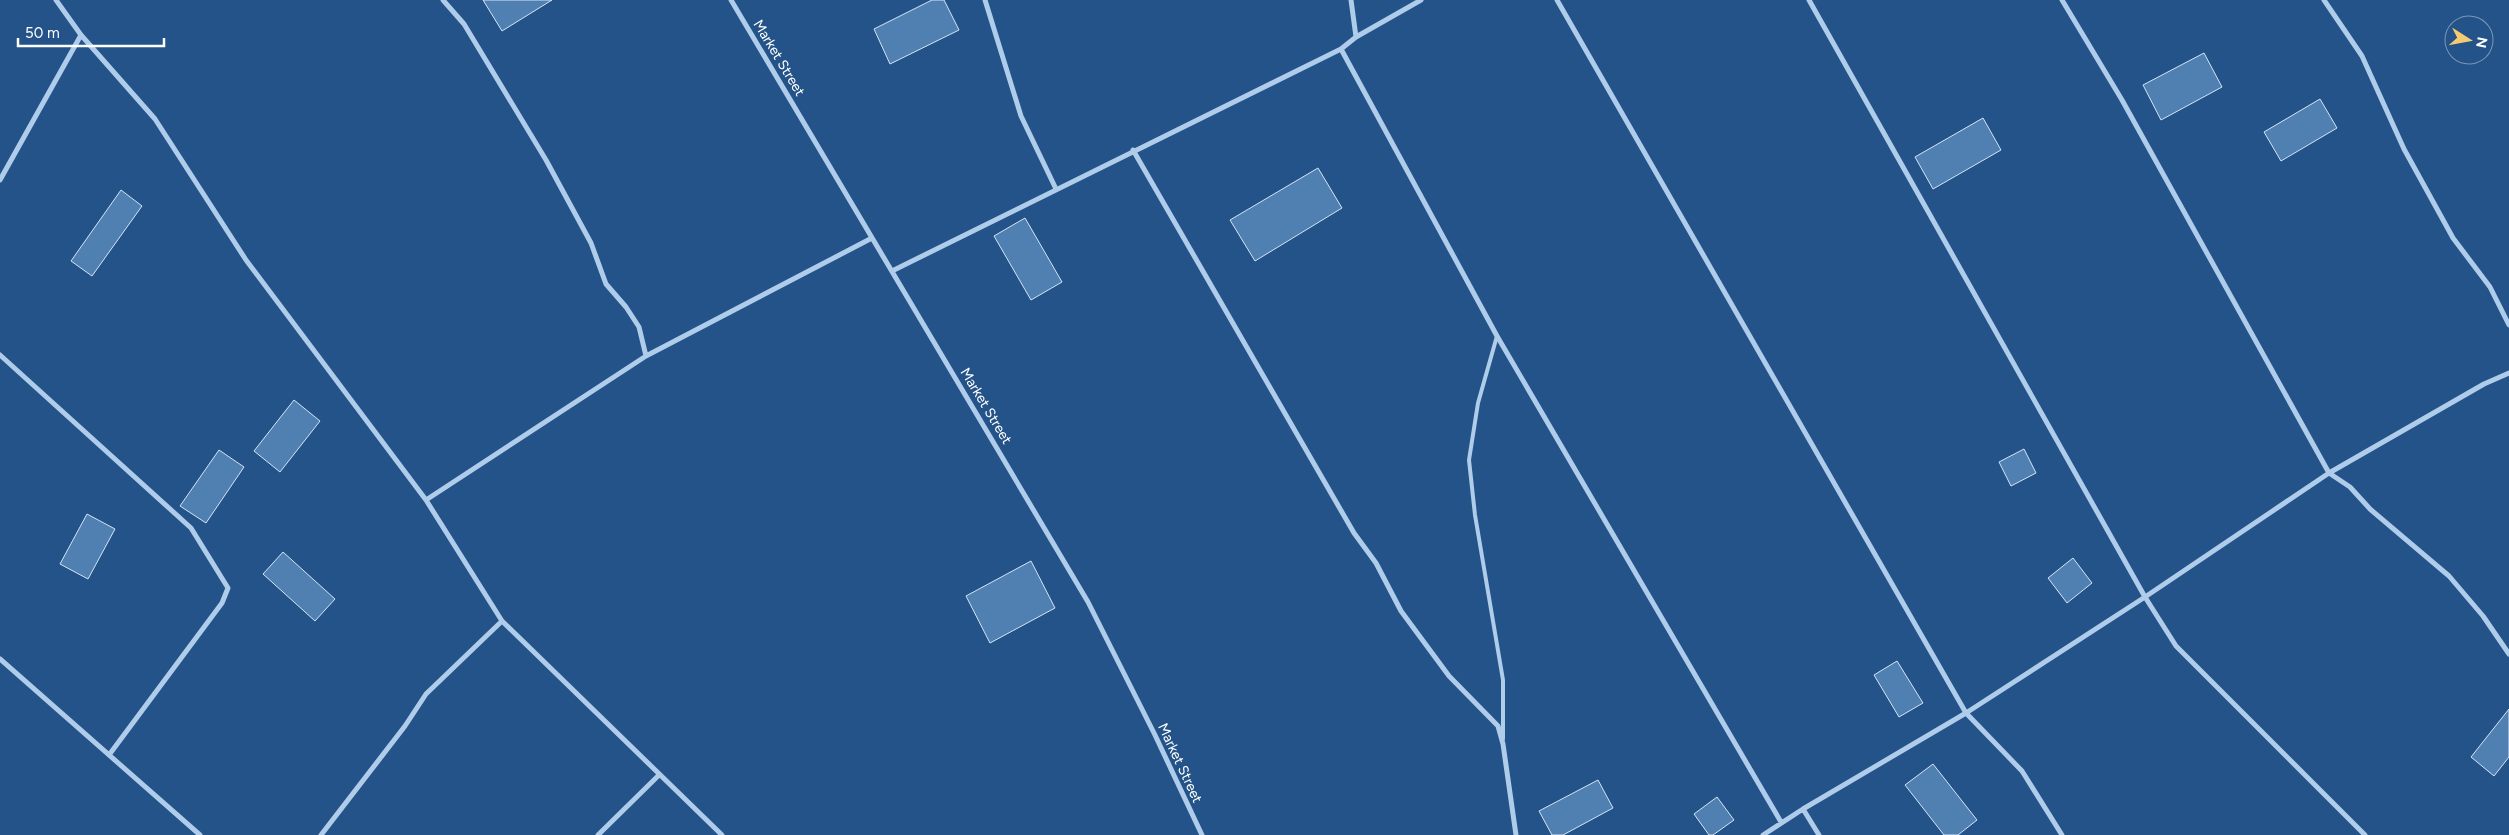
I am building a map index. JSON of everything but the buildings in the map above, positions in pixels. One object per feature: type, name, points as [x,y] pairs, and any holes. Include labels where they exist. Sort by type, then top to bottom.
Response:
[{"type":"street","points":[[56,0],[81,35],[155,119],[246,260],[426,500],[502,621],[722,835]]},
{"type":"street","points":[[443,0],[464,24],[546,160],[592,243],[606,284],[626,307],[639,327],[646,356]]},
{"type":"street","name":"Market Street","points":[[731,0],[1088,602],[1155,735],[1202,835]]},
{"type":"street","points":[[985,0],[1021,116],[1056,189]]},
{"type":"street","points":[[1351,0],[1356,37]]},
{"type":"street","points":[[892,271],[1133,150],[1341,49],[1356,37],[1421,0]]},
{"type":"street","points":[[1557,0],[1966,713],[2022,771],[2062,835]]},
{"type":"street","points":[[1810,0],[2145,597],[2176,646],[2365,835]]},
{"type":"street","points":[[2062,0],[2122,100],[2329,473],[2350,487],[2370,509],[2449,576],[2483,616],[2509,654]]},
{"type":"street","points":[[2324,0],[2362,56],[2404,149],[2453,238],[2490,286],[2509,325]]},
{"type":"street","points":[[0,180],[81,35]]},
{"type":"street","points":[[1341,49],[1496,336],[1780,822]]},
{"type":"street","points":[[1133,150],[1354,533],[1376,563],[1401,611],[1449,676],[1498,726],[1503,744],[1516,835]]},
{"type":"street","points":[[426,500],[646,356],[872,238]]},
{"type":"street","points":[[0,355],[191,528],[228,588],[222,603],[109,755]]},
{"type":"street","points":[[1763,835],[1780,822],[1966,713],[2145,597],[2329,473],[2484,384],[2509,373]]},
{"type":"street","points":[[321,835],[405,726],[426,694],[502,621]]},
{"type":"street","points":[[0,659],[200,835]]},
{"type":"street","points":[[598,835],[659,775]]},
{"type":"street","points":[[1803,809],[1820,835]]},
{"type":"lane","points":[[1496,336],[1478,403],[1469,460],[1475,515],[1503,680],[1503,744]]}]
